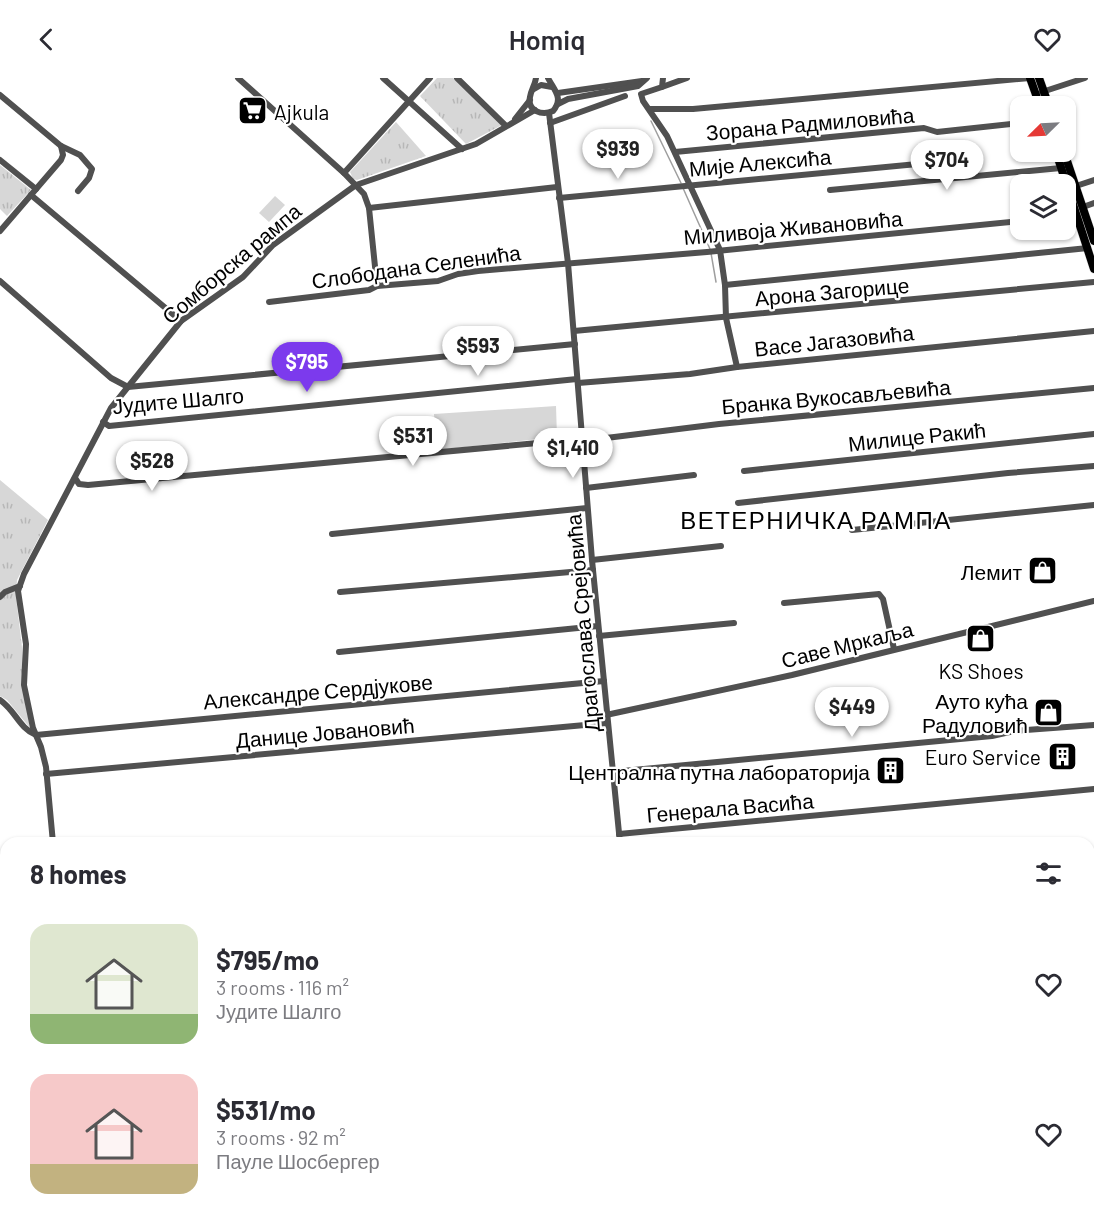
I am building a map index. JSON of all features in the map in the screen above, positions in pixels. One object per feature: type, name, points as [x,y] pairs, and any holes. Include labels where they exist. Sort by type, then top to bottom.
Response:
[{"type":"main road","points":[[1030,78],[1042,96]]},
{"type":"main road","points":[[1040,78],[1040,93]]},
{"type":"main road","points":[[1059,162],[1094,269]]},
{"type":"main road","points":[[1076,186],[1094,241]]},
{"type":"street","points":[[238,78],[344,173],[367,201],[377,286]]},
{"type":"street","points":[[382,78],[410,100],[462,149]]},
{"type":"street","points":[[344,173],[430,78]]},
{"type":"street","points":[[457,78],[506,126]]},
{"type":"street","points":[[536,78],[530,100],[539,113],[549,113],[558,104],[568,99],[638,86],[645,80]]},
{"type":"street","points":[[548,78],[558,93],[558,104]]},
{"type":"street","points":[[662,87],[663,78]]},
{"type":"street","points":[[687,78],[641,93],[643,101],[675,152],[684,186],[713,251],[724,285],[726,318],[737,367]]},
{"type":"street","points":[[650,109],[704,108],[1030,78]]},
{"type":"street","points":[[1040,93],[1085,78]]},
{"type":"street","points":[[558,93],[645,80]]},
{"type":"street","points":[[534,89],[545,85],[552,87]]},
{"type":"street","points":[[0,95],[61,146],[80,155],[92,169],[90,178],[78,191]]},
{"type":"street","points":[[550,123],[625,96]]},
{"type":"street","name":"Сомборска рампа","points":[[513,122],[530,100]]},
{"type":"street","name":"Сомборска рампа","points":[[20,586],[24,574],[111,408],[181,321],[243,277],[273,245],[356,185],[485,140],[535,110]]},
{"type":"street","name":"Драгослава Срејовића","points":[[549,113],[568,262],[587,508],[619,837]]},
{"type":"street","name":"Зорана Радмиловића","points":[[675,152],[924,128],[937,132],[1010,124]]},
{"type":"street","points":[[0,231],[61,160],[63,155],[61,146]]},
{"type":"street","points":[[0,160],[33,192],[181,321]]},
{"type":"street","name":"Мије Алексића","points":[[559,198],[928,163]]},
{"type":"street","points":[[830,190],[1061,168]]},
{"type":"street","points":[[1076,186],[1094,180]]},
{"type":"street","points":[[369,208],[557,187]]},
{"type":"street","points":[[1083,207],[1094,203]]},
{"type":"street","name":"Миливоја Живановића","points":[[568,262],[713,251],[1010,222]]},
{"type":"street","points":[[724,285],[1088,248]]},
{"type":"street","name":"Слободана Селенића","points":[[269,302],[369,290],[377,286],[438,281],[458,274],[478,271],[568,262]]},
{"type":"street","points":[[0,281],[111,378],[120,385],[128,387],[574,344]]},
{"type":"street","name":"Арона Загорице","points":[[574,332],[1094,282]]},
{"type":"street","name":"Васе Јагазовића","points":[[578,381],[699,373],[737,367],[1094,331]]},
{"type":"street","name":"Јудите Шалго","points":[[103,422],[109,426],[578,381]]},
{"type":"street","name":"Бранка Вукосављевића","points":[[75,478],[79,484],[88,485],[582,440],[719,424],[1094,388]]},
{"type":"street","name":"Милице Ракић","points":[[744,471],[1094,434]]},
{"type":"street","points":[[738,503],[1008,473],[1094,466]]},
{"type":"street","points":[[586,488],[694,475]]},
{"type":"street","points":[[852,530],[1094,505]]},
{"type":"street","points":[[332,534],[587,508]]},
{"type":"street","points":[[592,560],[722,546]]},
{"type":"street","points":[[340,592],[593,570]]},
{"type":"street","points":[[0,597],[5,592],[20,586]]},
{"type":"street","points":[[20,586],[18,591],[26,644],[24,685],[36,735],[45,758],[52,837]]},
{"type":"street","points":[[784,603],[879,594],[883,599],[894,649]]},
{"type":"street","name":"Саве Мркаља","points":[[606,715],[792,675],[1094,601]]},
{"type":"street","points":[[599,636],[734,623]]},
{"type":"street","points":[[339,652],[598,626]]},
{"type":"street","name":"Александре Сердјукове","points":[[36,735],[604,681]]},
{"type":"street","points":[[0,700],[8,705],[27,730],[36,735]]},
{"type":"street","name":"Данице Јовановић","points":[[46,774],[607,723]]},
{"type":"street","points":[[612,772],[1094,725]]},
{"type":"street","name":"Генерала Васића","points":[[619,834],[1094,789]]},
{"type":"green space","points":[[437,78],[453,78],[502,125],[466,144],[420,96]]},
{"type":"green space","points":[[396,122],[426,156],[357,180],[353,179],[350,172]]},
{"type":"green space","points":[[0,165],[31,190],[7,216],[0,209]]},
{"type":"green space","points":[[275,196],[285,205],[269,222],[259,213]]},
{"type":"green space","points":[[556,406],[557,437],[437,450],[434,414]]},
{"type":"green space","points":[[172,442],[175,475],[153,476],[150,444]]},
{"type":"green space","points":[[149,444],[152,476],[130,478],[127,445]]},
{"type":"green space","points":[[0,480],[48,520],[17,580],[16,597],[22,647],[22,682],[30,728],[7,700],[0,696]]},
{"type":"waterway","points":[[651,121],[681,183]]},
{"type":"waterway","points":[[683,188],[710,249]]},
{"type":"waterway","points":[[711,253],[716,282]]},
{"type":"place","name":"Ajkula","points":[[253,111]]},
{"type":"place","name":"Лемит","points":[[1043,571]]},
{"type":"place","name":"KS Shoes","points":[[981,639]]},
{"type":"place","name":"Ауто кућа Радуловић","points":[[1049,712]]},
{"type":"place","name":"Euro Service","points":[[1062,756]]},
{"type":"place","name":"Централна путна лабораторија","points":[[891,771]]},
{"type":"district","name":"ВЕТЕРНИЧКА РАМПА","points":[[816,519]]}]
